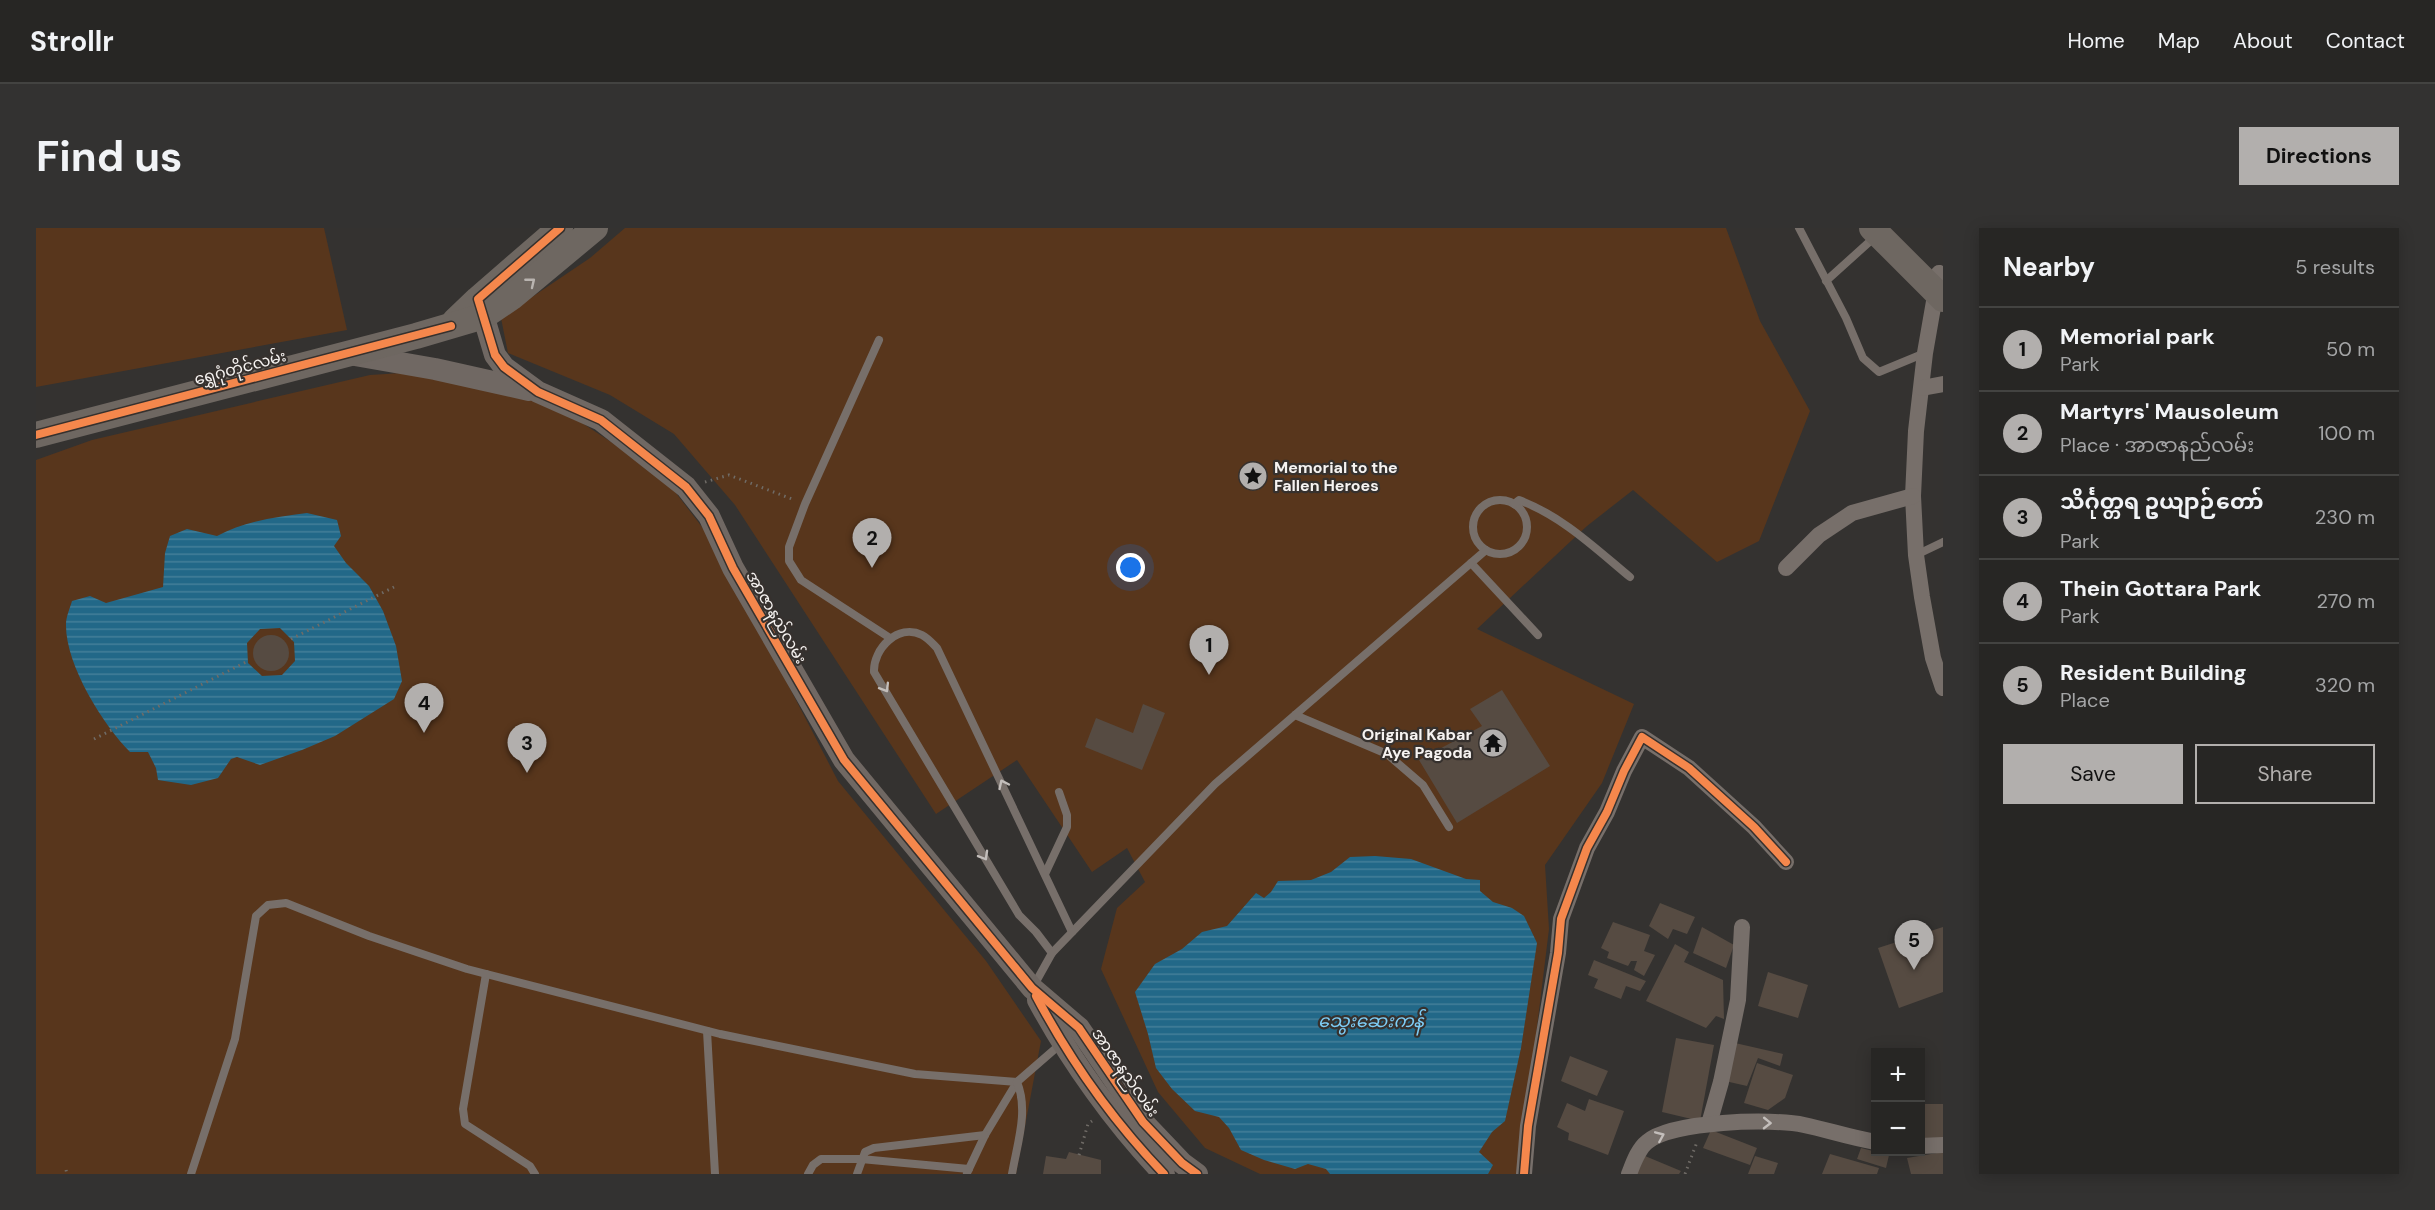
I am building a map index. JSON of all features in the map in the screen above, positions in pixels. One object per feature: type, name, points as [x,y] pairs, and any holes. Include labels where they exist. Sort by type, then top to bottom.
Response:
[{"type":"main road","points":[[481,307],[560,228]]},
{"type":"main road","points":[[481,307],[512,297],[596,228]]},
{"type":"main road","points":[[1882,230],[1940,285]]},
{"type":"main road","name":"ရွှေဂုံတိုင်လမ်း","points":[[36,435],[451,326],[481,307]]},
{"type":"main road","name":"အာဇာနည်လမ်း","points":[[481,307],[495,355],[504,367],[538,392],[601,420],[686,487],[709,516],[733,568],[844,760],[1143,1122],[1179,1171]]},
{"type":"main road","points":[[345,353],[435,369],[538,392]]},
{"type":"main road","name":"ရွှေဂုံတိုင်လမ်း","points":[[36,420],[69,425]]},
{"type":"street","points":[[1940,285],[1925,353],[1916,431],[1913,496],[1916,555],[1943,688]]},
{"type":"street","points":[[1922,388],[1943,384]]},
{"type":"street","points":[[1786,568],[1819,535],[1852,513],[1913,496]]},
{"type":"street","points":[[1524,1174],[1528,1126],[1558,953],[1561,919],[1587,848],[1607,812],[1624,771],[1642,737],[1689,768],[1754,827],[1786,862]]},
{"type":"street","points":[[1709,1124],[1721,1082],[1738,1000],[1742,927]]},
{"type":"street","points":[[1629,1174],[1646,1143],[1662,1134],[1709,1124],[1802,1125],[1840,1136],[1871,1141]]},
{"type":"street","points":[[1925,1146],[1943,1145]]},
{"type":"lane","points":[[1799,228],[1846,318],[1863,358],[1879,372],[1925,353]]},
{"type":"lane","points":[[1826,281],[1882,230]]},
{"type":"lane","points":[[879,340],[805,504],[789,547],[789,561],[801,580],[816,592],[890,638]]},
{"type":"lane","points":[[1514,504],[1519,500],[1542,509],[1576,532],[1630,576]]},
{"type":"lane","points":[[1506,501],[1514,504],[1526,516],[1527,533],[1524,541],[1511,552],[1494,554],[1486,550],[1480,545],[1473,530],[1477,513],[1490,502],[1506,501]]},
{"type":"lane","points":[[1916,555],[1943,542]]},
{"type":"lane","points":[[1032,988],[1052,953],[1215,784],[1486,550]]},
{"type":"lane","points":[[1471,563],[1538,634]]},
{"type":"lane","points":[[1052,953],[1019,915],[874,672],[877,654],[890,638],[911,632],[923,635],[937,648],[1072,932]]},
{"type":"lane","points":[[1295,715],[1387,754],[1423,785],[1449,827]]},
{"type":"lane","points":[[1045,874],[1067,827],[1067,815],[1059,792]]},
{"type":"lane","points":[[191,1174],[235,1039],[256,916],[268,905],[286,903],[369,936],[486,974],[707,1031],[915,1074],[1017,1082]]},
{"type":"lane","points":[[486,974],[463,1108],[465,1124],[530,1166],[535,1174]]},
{"type":"lane","points":[[707,1031],[715,1174]]},
{"type":"lane","points":[[808,1174],[813,1165],[821,1159],[861,1159],[968,1172],[985,1135],[1017,1082],[1071,1035]]},
{"type":"lane","points":[[1012,1174],[1024,1108],[1017,1082]]},
{"type":"lane","points":[[857,1174],[861,1159],[866,1152],[874,1148],[985,1135]]},
{"type":"path","points":[[686,487],[729,475],[805,504]]},
{"type":"path","points":[[291,639],[394,587]]},
{"type":"path","points":[[94,739],[248,661]]},
{"type":"path","points":[[1685,1174],[1699,1136],[1709,1124]]},
{"type":"shaded area","points":[[36,228],[324,228],[347,330],[36,387]]},
{"type":"shaded area","points":[[625,228],[1726,228],[1760,321],[1810,411],[1759,541],[1717,562],[1633,490],[1587,526],[1477,629],[1634,704],[1602,783],[1545,865],[1549,929],[1519,1174],[1260,1174],[1205,1148],[1158,1092],[1101,969],[1117,908],[1145,882],[1127,848],[1092,872],[1017,760],[936,814],[735,505],[674,434],[610,395],[508,353],[501,318],[590,258]]},
{"type":"shaded area","points":[[481,368],[550,402],[663,476],[715,544],[838,781],[986,961],[1041,1041],[1016,1174],[36,1174],[36,460],[92,440],[370,375]]},
{"type":"water","points":[[307,513],[337,520],[341,536],[334,546],[346,563],[369,586],[383,611],[396,646],[402,681],[394,699],[335,736],[260,765],[237,757],[231,759],[218,778],[191,785],[158,780],[156,768],[148,752],[130,752],[108,726],[87,693],[67,640],[66,621],[72,601],[90,596],[106,603],[163,587],[165,553],[170,536],[187,529],[217,536],[249,523]],"holes":[[[280,628],[294,642],[295,661],[282,675],[262,676],[248,663],[247,643],[260,629]]]},
{"type":"water","name":"သွေးဆေးကန်","points":[[1375,856],[1411,859],[1466,879],[1480,880],[1480,891],[1493,902],[1512,908],[1524,916],[1537,943],[1521,1048],[1505,1121],[1492,1132],[1479,1152],[1493,1165],[1488,1174],[1330,1174],[1326,1169],[1308,1164],[1295,1169],[1264,1160],[1241,1150],[1229,1128],[1219,1117],[1195,1111],[1172,1089],[1156,1068],[1135,992],[1155,964],[1182,949],[1202,932],[1227,926],[1256,893],[1264,898],[1278,881],[1311,880],[1331,872],[1350,857]]},
{"type":"building","points":[[271,635],[284,640],[289,653],[284,666],[271,671],[258,666],[253,653],[258,640]]},
{"type":"building","name":"Original Kabar Aye Pagoda","points":[[1502,690],[1550,766],[1457,823],[1419,760],[1482,726],[1470,709]]},
{"type":"building","points":[[1143,704],[1165,713],[1142,770],[1085,747],[1096,718],[1133,733]]},
{"type":"building","points":[[1660,903],[1695,917],[1687,934],[1673,929],[1668,939],[1649,926]]},
{"type":"building","points":[[1613,922],[1650,935],[1644,951],[1655,955],[1644,976],[1634,970],[1637,961],[1631,961],[1628,966],[1607,958],[1609,952],[1601,948]]},
{"type":"building","points":[[1702,927],[1734,945],[1726,968],[1693,953]]},
{"type":"building","points":[[1943,927],[1943,992],[1899,1008],[1878,948]]},
{"type":"building","points":[[1675,944],[1689,952],[1684,962],[1723,980],[1724,1019],[1716,1016],[1706,1028],[1646,1001]]},
{"type":"building","points":[[1594,960],[1646,981],[1640,991],[1626,986],[1621,999],[1594,988],[1598,979],[1588,975]]},
{"type":"building","points":[[1768,972],[1808,985],[1798,1018],[1758,1006]]},
{"type":"building","points":[[1676,1038],[1714,1045],[1700,1121],[1662,1112]]},
{"type":"building","points":[[1735,1043],[1783,1054],[1780,1066],[1758,1058],[1747,1086],[1725,1081]]},
{"type":"building","points":[[1570,1056],[1608,1071],[1597,1096],[1561,1081]]},
{"type":"building","points":[[1757,1063],[1793,1075],[1785,1098],[1768,1110],[1744,1103]]},
{"type":"building","points":[[1589,1099],[1624,1111],[1608,1155],[1568,1140],[1569,1133],[1557,1127],[1567,1103],[1585,1111]]},
{"type":"building","points":[[1925,1104],[1943,1104],[1943,1139],[1925,1139]]},
{"type":"building","points":[[1711,1130],[1757,1148],[1750,1165],[1703,1148]]},
{"type":"building","points":[[1861,1148],[1871,1150],[1871,1156],[1889,1156],[1886,1168],[1857,1159]]},
{"type":"building","points":[[1069,1152],[1101,1160],[1101,1174],[1043,1174],[1046,1156],[1066,1159]]},
{"type":"building","points":[[1943,1152],[1943,1174],[1911,1174],[1907,1158]]},
{"type":"building","points":[[1830,1154],[1879,1168],[1877,1174],[1822,1174]]},
{"type":"building","points":[[1645,1156],[1681,1171],[1679,1174],[1636,1174]]},
{"type":"building","points":[[1755,1156],[1778,1163],[1774,1174],[1748,1174]]},
{"type":"cycle path","points":[[560,228],[478,299],[495,355],[504,367],[538,392],[601,420],[686,487],[709,516],[733,568],[844,760],[1032,988],[1079,1028],[1143,1122],[1182,1163],[1197,1174]]},
{"type":"cycle path","points":[[36,435],[451,326]]},
{"type":"cycle path","points":[[1524,1174],[1528,1126],[1558,953],[1561,919],[1587,848],[1607,812],[1624,771],[1642,737],[1689,768],[1754,827],[1786,862]]},
{"type":"cycle path","points":[[1036,996],[1063,1044],[1094,1090],[1164,1174]]},
{"type":"place","name":"Memorial to the Fallen Heroes","points":[[1253,476]]},
{"type":"place","name":"Martyrs' Mausoleum","points":[[872,568]]},
{"type":"place","name":"Memorial park","points":[[1209,675]]},
{"type":"place","name":"Thein Gottara Park","points":[[424,733]]},
{"type":"place","name":"Original Kabar Aye Pagoda","points":[[1493,743]]},
{"type":"place","name":"သိင်္ဂုတ္တရ ဥယျာဉ်တော်","points":[[527,773]]},
{"type":"place","name":"Resident Building","points":[[1914,970]]}]
